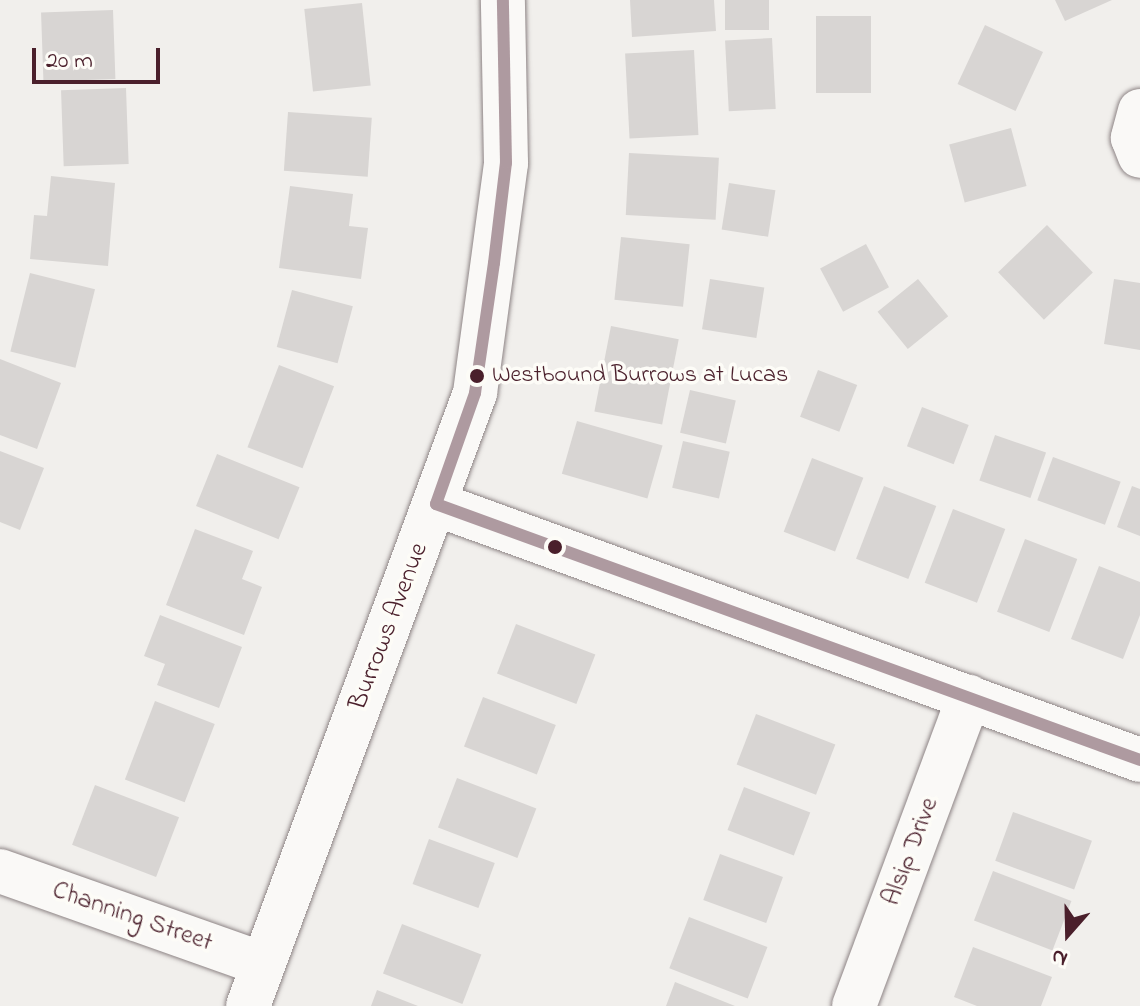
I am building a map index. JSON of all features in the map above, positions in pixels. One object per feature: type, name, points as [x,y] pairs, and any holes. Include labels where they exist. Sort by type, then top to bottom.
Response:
[{"type":"street","name":"Burrows Avenue","points":[[248,1006],[475,393],[506,163],[503,0]]},
{"type":"street","points":[[1140,111],[1133,138],[1140,156]]},
{"type":"street","points":[[436,504],[1140,760]]},
{"type":"street","name":"Alsip Drive","points":[[854,1006],[969,697]]},
{"type":"street","name":"Channing Street","points":[[0,871],[263,964]]},
{"type":"building","points":[[630,0],[714,0],[716,31],[632,37]]},
{"type":"building","points":[[725,0],[769,0],[769,30],[725,30]]},
{"type":"building","points":[[1055,0],[1112,0],[1065,21]]},
{"type":"building","points":[[362,3],[371,86],[313,92],[304,9]]},
{"type":"building","points":[[113,10],[115,79],[43,81],[41,13]]},
{"type":"building","points":[[816,16],[871,16],[871,93],[816,93]]},
{"type":"building","points":[[985,25],[1043,52],[1016,111],[958,84]]},
{"type":"building","points":[[772,38],[776,109],[729,111],[725,40]]},
{"type":"building","points":[[694,50],[698,135],[630,138],[625,54]]},
{"type":"building","points":[[126,88],[129,164],[64,166],[61,90]]},
{"type":"building","points":[[288,112],[372,118],[368,177],[284,171]]},
{"type":"building","points":[[1011,128],[1027,186],[965,203],[949,145]]},
{"type":"building","points":[[629,153],[719,158],[716,220],[626,215]]},
{"type":"building","points":[[51,176],[115,183],[108,266],[30,259],[34,215],[47,216]]},
{"type":"building","points":[[729,183],[775,190],[768,237],[722,229]]},
{"type":"building","points":[[290,186],[353,194],[349,226],[368,228],[361,279],[279,268]]},
{"type":"building","points":[[1047,225],[1093,272],[1044,320],[998,272]]},
{"type":"building","points":[[621,237],[690,244],[683,307],[614,300]]},
{"type":"building","points":[[866,244],[889,287],[843,312],[820,268]]},
{"type":"building","points":[[30,273],[95,289],[75,368],[10,352]]},
{"type":"building","points":[[710,279],[764,288],[756,338],[702,329]]},
{"type":"building","points":[[918,279],[948,316],[908,349],[878,312]]},
{"type":"building","points":[[1114,279],[1140,283],[1140,350],[1104,344]]},
{"type":"building","points":[[292,290],[353,306],[338,363],[277,347]]},
{"type":"building","points":[[611,326],[679,339],[662,425],[594,411]]},
{"type":"building","points":[[0,359],[61,383],[37,449],[0,435]]},
{"type":"building","points":[[279,365],[334,386],[303,468],[247,447]]},
{"type":"building","points":[[818,370],[857,385],[839,432],[800,417]]},
{"type":"building","points":[[690,390],[736,401],[726,443],[680,433]]},
{"type":"building","points":[[922,407],[969,425],[954,464],[907,446]]},
{"type":"building","points":[[577,421],[663,446],[647,498],[562,474]]},
{"type":"building","points":[[995,435],[1046,453],[1030,498],[979,480]]},
{"type":"building","points":[[683,441],[730,452],[719,499],[672,488]]},
{"type":"building","points":[[0,451],[44,468],[20,530],[0,522]]},
{"type":"building","points":[[217,454],[300,487],[279,539],[196,506]]},
{"type":"building","points":[[1053,457],[1121,482],[1105,525],[1037,500]]},
{"type":"building","points":[[812,458],[863,478],[835,551],[784,532]]},
{"type":"building","points":[[884,486],[936,506],[908,579],[856,559]]},
{"type":"building","points":[[1132,486],[1140,489],[1140,536],[1117,527]]},
{"type":"building","points":[[953,509],[1005,529],[977,603],[925,583]]},
{"type":"building","points":[[195,529],[253,551],[242,579],[262,587],[244,635],[166,605]]},
{"type":"building","points":[[1025,539],[1077,559],[1049,632],[997,612]]},
{"type":"building","points":[[1099,566],[1140,582],[1140,615],[1123,659],[1071,639]]},
{"type":"building","points":[[160,615],[242,647],[219,708],[157,685],[165,664],[144,656]]},
{"type":"building","points":[[516,624],[595,654],[576,704],[497,673]]},
{"type":"building","points":[[483,697],[556,725],[537,774],[464,746]]},
{"type":"building","points":[[155,701],[215,724],[185,802],[125,779]]},
{"type":"building","points":[[756,714],[835,744],[816,795],[737,764]]},
{"type":"building","points":[[457,778],[536,808],[517,858],[438,827]]},
{"type":"building","points":[[95,785],[179,817],[156,877],[72,845]]},
{"type":"building","points":[[744,787],[810,812],[794,855],[728,830]]},
{"type":"building","points":[[1013,812],[1092,841],[1074,890],[995,861]]},
{"type":"building","points":[[429,839],[495,863],[478,908],[413,884]]},
{"type":"building","points":[[720,854],[783,877],[766,923],[703,900]]},
{"type":"building","points":[[993,871],[1071,901],[1052,951],[974,920]]},
{"type":"building","points":[[689,917],[767,947],[748,998],[669,968]]},
{"type":"building","points":[[402,924],[481,954],[462,1004],[383,973]]},
{"type":"building","points":[[973,947],[1052,977],[1041,1006],[977,1006],[954,997]]},
{"type":"building","points":[[675,982],[735,1006],[666,1006]]},
{"type":"building","points":[[377,990],[418,1006],[371,1006]]},
{"type":"transit line","points":[[436,504],[475,393],[494,263],[506,163],[503,0]]},
{"type":"transit line","points":[[436,504],[1140,760]]},
{"type":"place","name":"Westbound Burrows at Lucas","points":[[477,376]]}]
